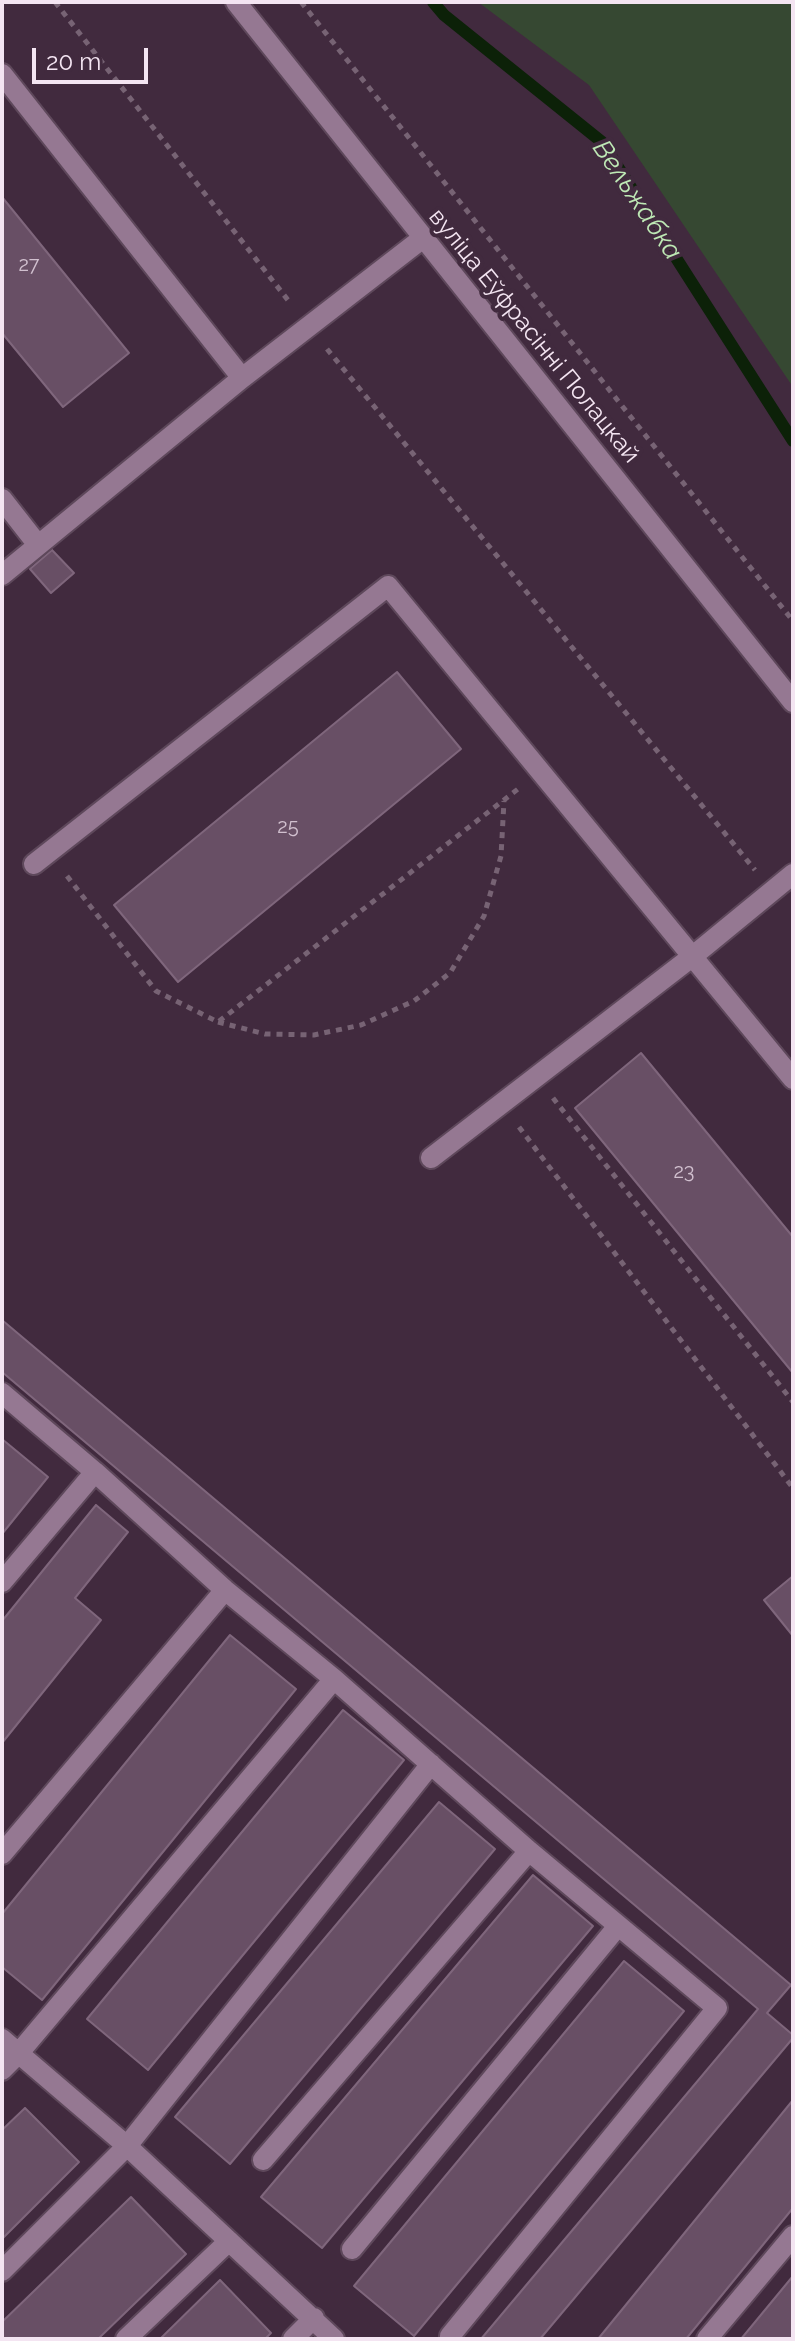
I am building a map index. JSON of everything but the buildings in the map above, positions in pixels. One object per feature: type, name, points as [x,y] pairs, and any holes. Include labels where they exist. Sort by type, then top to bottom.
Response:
[{"type":"street","name":"вуліца Еўфрасінні Полацкай","points":[[236,2],[793,702]]},
{"type":"street","points":[[2,74],[242,378]]},
{"type":"street","points":[[2,575],[242,378],[423,238]]},
{"type":"street","points":[[2,499],[38,545]]},
{"type":"street","points":[[42,858],[388,586],[793,1079]]},
{"type":"street","points":[[431,1158],[693,956],[793,874]]},
{"type":"street","points":[[2,1393],[225,1590],[334,1679],[529,1851],[717,2008],[450,2336]]},
{"type":"street","points":[[2,1582],[95,1472]]},
{"type":"street","points":[[2,1854],[225,1590]]},
{"type":"street","points":[[2,2070],[334,1679]]},
{"type":"street","points":[[2,2271],[127,2146],[431,1764]]},
{"type":"street","points":[[263,2160],[529,1851]]},
{"type":"street","points":[[352,2249],[618,1926]]},
{"type":"street","points":[[2,2039],[127,2146],[334,2339]]},
{"type":"street","points":[[707,2339],[793,2236]]},
{"type":"street","points":[[126,2339],[229,2241]]},
{"type":"street","points":[[293,2339],[314,2318]]},
{"type":"path","points":[[55,2],[309,327],[771,890]]},
{"type":"path","points":[[301,2],[793,621]]},
{"type":"path","points":[[218,1022],[541,771]]},
{"type":"path","points":[[42,858],[156,991],[218,1022],[265,1034],[314,1035],[361,1025],[414,1001],[450,973],[484,916],[501,856],[504,800]]},
{"type":"path","points":[[536,1077],[793,1402]]},
{"type":"path","points":[[502,1104],[793,1488]]},
{"type":"green space","points":[[478,2],[793,2],[793,387],[589,85]]},
{"type":"waterway","name":"Вельжабка","points":[[433,2],[444,15],[602,142],[793,441]]}]
